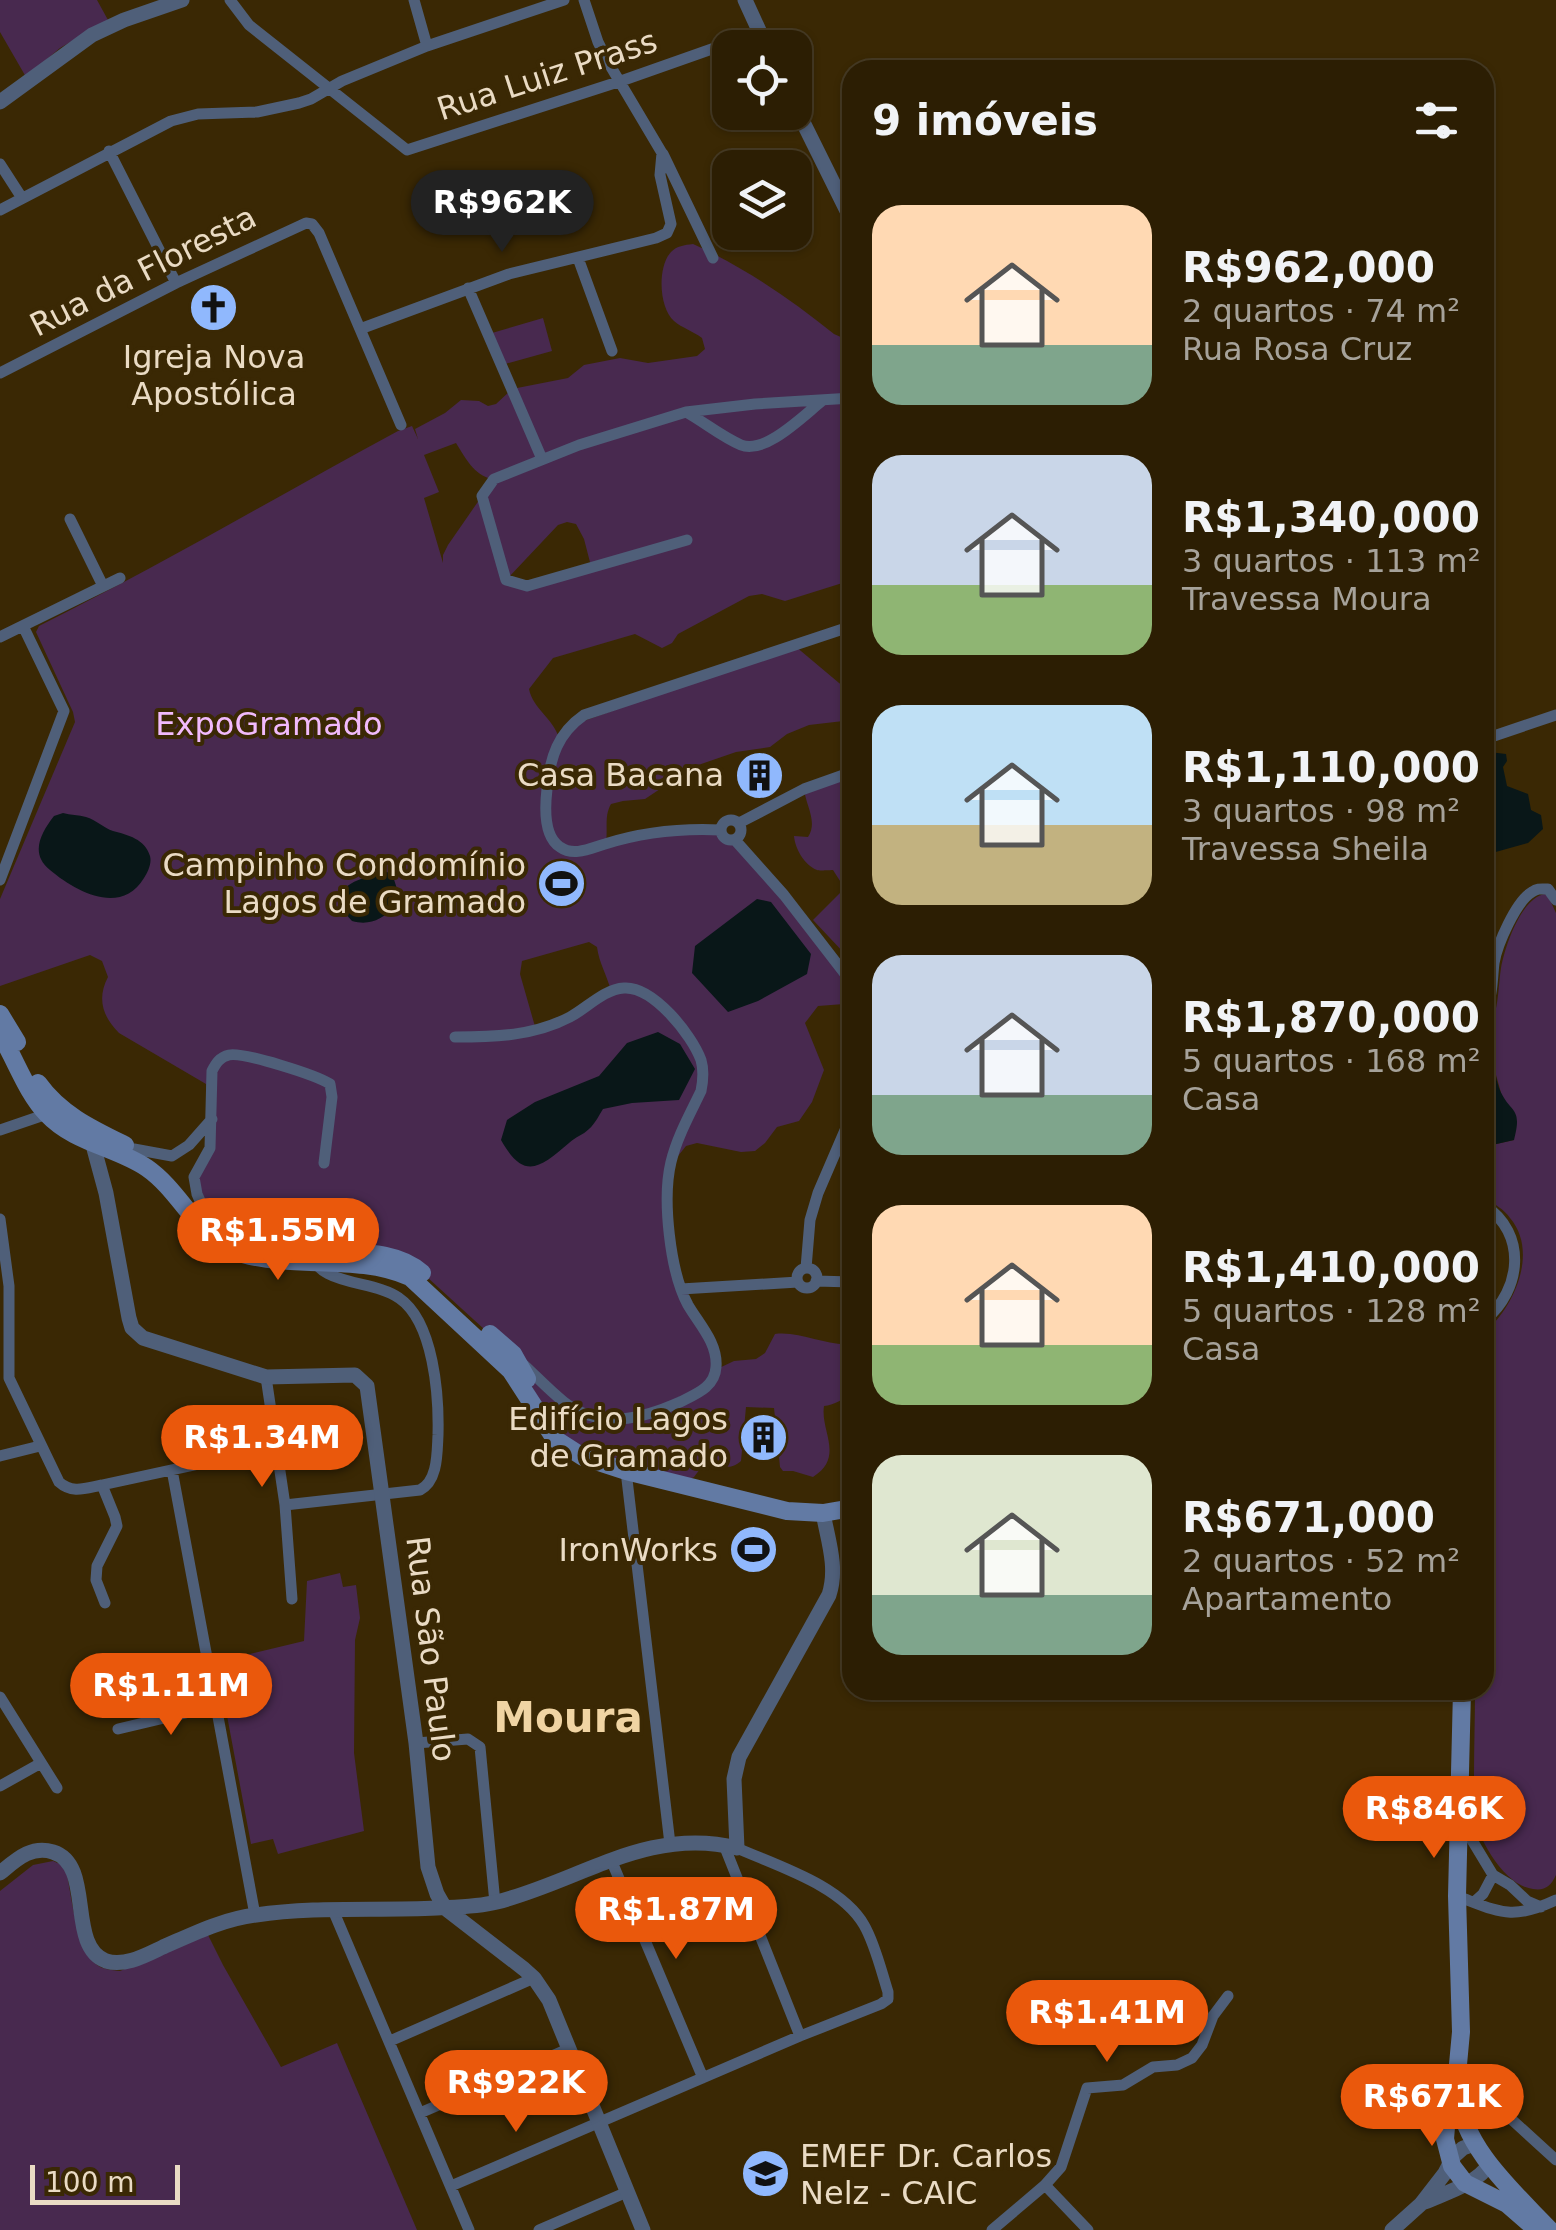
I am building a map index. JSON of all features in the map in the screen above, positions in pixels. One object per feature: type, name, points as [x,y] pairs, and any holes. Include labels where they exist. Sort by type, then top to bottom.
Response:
[{"type":"main road","points":[[0,1014],[55,1112]]},
{"type":"main road","points":[[0,1034],[33,1094],[91,1136],[146,1168],[211,1237],[242,1254],[396,1272],[410,1278],[529,1372],[536,1413]]},
{"type":"main road","points":[[91,1136],[134,1149],[162,1166],[222,1232],[249,1244],[318,1261]]},
{"type":"main road","points":[[508,1359],[536,1413],[555,1438],[583,1456],[626,1471],[787,1511],[842,1510]]},
{"type":"main road","points":[[1462,1700],[1459,1818],[1465,1899],[1461,2032],[1456,2086],[1446,2128],[1451,2162],[1458,2176],[1508,2204],[1537,2230]]},
{"type":"main road","points":[[1456,2086],[1463,2118],[1475,2144],[1550,2230]]},
{"type":"street","points":[[0,102],[92,35],[182,0]]},
{"type":"street","points":[[230,0],[249,25],[330,88]]},
{"type":"street","points":[[414,0],[427,46]]},
{"type":"street","points":[[0,210],[183,117],[286,107],[427,46],[564,0]]},
{"type":"street","points":[[584,0],[598,42],[662,153],[714,258]]},
{"type":"street","points":[[745,0],[758,30]]},
{"type":"street","name":"Rua Luiz Prass","points":[[330,88],[407,150],[712,55]]},
{"type":"street","points":[[807,130],[842,201]]},
{"type":"street","points":[[109,152],[176,284]]},
{"type":"street","points":[[401,425],[360,329],[509,274],[662,236],[670,224],[660,175],[662,153]]},
{"type":"street","points":[[0,164],[22,198]]},
{"type":"street","name":"Rua da Floresta","points":[[0,373],[299,224],[312,224],[319,233],[360,329]]},
{"type":"street","points":[[578,258],[612,351]]},
{"type":"street","points":[[468,288],[542,460]]},
{"type":"street","points":[[687,540],[527,586],[506,580],[482,496],[494,479],[628,428],[686,412],[842,399]]},
{"type":"street","points":[[686,412],[744,447],[758,447],[824,400]]},
{"type":"street","points":[[70,519],[103,586]]},
{"type":"street","points":[[0,638],[120,578]]},
{"type":"street","points":[[0,880],[64,711],[23,626]]},
{"type":"street","points":[[720,830],[659,830],[580,852],[558,846],[548,826],[547,784],[553,756],[568,726],[584,715],[842,629]]},
{"type":"street","points":[[1494,736],[1556,715]]},
{"type":"street","points":[[720,830],[727,820],[738,823],[804,789],[842,776]]},
{"type":"street","points":[[735,840],[741,834],[738,823]]},
{"type":"street","points":[[720,830],[724,838],[735,840],[784,895],[842,970]]},
{"type":"street","points":[[1494,967],[1500,943],[1530,892],[1548,889],[1556,900]]},
{"type":"street","points":[[455,1037],[504,1036],[548,1027],[603,996],[630,988],[650,996],[668,1012],[700,1059],[702,1091],[674,1149],[668,1182],[671,1240],[681,1288],[716,1351],[712,1381],[694,1395],[658,1412],[612,1420],[575,1409],[529,1372]]},
{"type":"street","points":[[208,1219],[194,1177],[210,1148],[212,1071],[218,1060],[231,1054],[320,1077],[330,1084],[324,1163]]},
{"type":"street","points":[[0,1130],[55,1112]]},
{"type":"street","points":[[134,1149],[172,1156],[190,1145],[212,1119]]},
{"type":"street","points":[[91,1136],[132,1328],[142,1338],[266,1377],[285,1505],[292,1599]]},
{"type":"street","points":[[798,1282],[798,1275],[806,1268],[814,1206],[842,1138]]},
{"type":"street","points":[[1494,1212],[1504,1222],[1515,1256],[1508,1291],[1494,1311]]},
{"type":"street","points":[[0,1219],[8,1286],[9,1378],[64,1488],[102,1485],[277,1447]]},
{"type":"street","points":[[285,1505],[420,1490],[432,1480],[438,1446],[432,1363],[427,1343],[408,1305],[318,1261]]},
{"type":"street","points":[[806,1268],[814,1270],[816,1281]]},
{"type":"street","points":[[681,1288],[798,1282],[808,1288],[816,1281],[842,1282]]},
{"type":"street","name":"Rua São Paulo","points":[[266,1377],[355,1375],[367,1386],[416,1743],[428,1867],[445,1908]]},
{"type":"street","points":[[0,1456],[40,1446]]},
{"type":"street","points":[[172,1470],[255,1915]]},
{"type":"street","points":[[626,1471],[670,1844]]},
{"type":"street","points":[[102,1485],[116,1526],[97,1566],[96,1580],[105,1604]]},
{"type":"street","points":[[800,2036],[730,1847],[739,1756],[834,1580],[823,1513]]},
{"type":"street","points":[[0,1697],[57,1788]]},
{"type":"street","points":[[118,1729],[215,1706]]},
{"type":"street","points":[[416,1743],[468,1739],[480,1746],[494,1903]]},
{"type":"street","points":[[0,1786],[41,1763]]},
{"type":"street","points":[[1459,1818],[1492,1874],[1527,1901],[1542,1906]]},
{"type":"street","points":[[0,1873],[26,1852],[41,1849],[68,1860],[75,1874],[91,1948],[109,1962],[122,1963],[210,1926],[255,1915],[467,1908],[494,1903],[648,1848],[670,1844],[730,1847],[826,1889],[853,1910],[865,1926],[888,1999],[450,2186]]},
{"type":"street","points":[[612,1862],[703,2078]]},
{"type":"street","points":[[1465,1899],[1483,1894],[1492,1874]]},
{"type":"street","points":[[1465,1899],[1505,1914],[1524,1912],[1556,1900]]},
{"type":"street","points":[[445,1908],[534,1978],[549,2000],[642,2230]]},
{"type":"street","points":[[333,1910],[469,2230]]},
{"type":"street","points":[[390,2042],[534,1978]]},
{"type":"street","points":[[992,2230],[1046,2185],[1061,2167],[1087,2088],[1123,2084],[1153,2067],[1185,2063],[1202,2045],[1212,2016],[1228,1996]]},
{"type":"street","points":[[420,2113],[568,2049]]},
{"type":"street","points":[[1498,2106],[1556,2160]]},
{"type":"street","points":[[1392,2230],[1421,2204],[1453,2156],[1475,2144]]},
{"type":"street","points":[[1421,2204],[1482,2174],[1490,2164]]},
{"type":"street","points":[[1046,2185],[1088,2230]]},
{"type":"street","points":[[539,2230],[627,2192]]},
{"type":"green space","points":[[0,0],[97,0],[108,20],[60,48],[26,77],[0,32]]},
{"type":"green space","name":"ExpoGramado","points":[[693,244],[712,253],[842,338],[842,583],[785,601],[762,594],[749,596],[678,634],[662,648],[635,634],[553,658],[529,689],[559,738],[567,727],[795,646],[842,685],[842,721],[809,725],[770,747],[736,752],[678,772],[645,799],[611,804],[606,842],[659,831],[721,834],[727,840],[735,840],[842,974],[842,1004],[818,1006],[805,1023],[824,1070],[812,1102],[799,1121],[777,1127],[755,1151],[697,1143],[686,1146],[670,1166],[675,1269],[714,1346],[717,1369],[734,1361],[756,1359],[765,1353],[775,1334],[842,1343],[842,1400],[824,1406],[828,1461],[813,1477],[780,1467],[774,1408],[746,1407],[741,1461],[736,1465],[727,1467],[706,1461],[694,1477],[679,1484],[567,1448],[528,1380],[531,1372],[416,1267],[377,1254],[249,1245],[222,1232],[208,1219],[195,1185],[207,1155],[212,1119],[206,1084],[113,1027],[102,999],[108,977],[102,961],[90,955],[0,986],[0,899],[75,722],[36,632],[39,626],[398,431],[412,426],[418,439],[415,429],[461,400],[496,404],[512,389],[568,378],[584,365],[620,358],[648,363],[697,356],[705,349],[702,338],[677,323],[665,307],[663,267],[676,248]],"holes":[[[456,443],[475,470],[493,480],[448,545],[443,563],[424,498],[439,492],[424,455]],[[576,524],[591,566],[527,586],[507,579],[558,525]],[[589,942],[597,947],[611,991],[536,1030],[520,974],[522,961]]]},
{"type":"green space","points":[[543,318],[552,351],[505,364],[492,333]]},
{"type":"green space","points":[[842,776],[842,884],[833,870],[818,870],[798,851],[794,836],[808,837],[811,831],[804,789]]},
{"type":"green space","points":[[842,891],[842,951],[813,920]]},
{"type":"green space","points":[[1545,894],[1556,913],[1556,1875],[1547,1887],[1537,1889],[1513,1880],[1495,1860],[1477,1825],[1473,1800],[1475,1700],[1494,1700],[1494,1323],[1513,1294],[1522,1262],[1518,1232],[1505,1212],[1494,1204],[1494,1145],[1514,1140],[1494,1068],[1494,1014],[1510,936],[1536,897]]},
{"type":"green space","points":[[340,1573],[343,1587],[356,1585],[360,1618],[355,1640],[354,1753],[364,1831],[278,1854],[273,1839],[251,1844],[217,1662],[304,1641],[307,1581]]},
{"type":"green space","points":[[53,1861],[62,1865],[67,1875],[80,1937],[97,1965],[120,1971],[208,1935],[281,2067],[337,2043],[417,2230],[0,2230],[0,1891],[33,1865]]},
{"type":"shaded area","points":[[1494,753],[1506,754],[1503,767],[1507,786],[1528,794],[1531,810],[1541,815],[1543,829],[1528,843],[1494,852]]},
{"type":"shaded area","points":[[63,813],[90,818],[144,845],[150,864],[134,889],[123,896],[98,896],[72,886],[44,864],[39,851],[41,837],[54,816]]},
{"type":"shaded area","points":[[392,873],[397,889],[395,907],[375,920],[352,921],[341,906],[343,891],[363,878]]},
{"type":"shaded area","points":[[757,899],[771,902],[811,954],[807,974],[758,1001],[728,1012],[692,973],[695,946]]},
{"type":"shaded area","points":[[658,1032],[680,1044],[695,1069],[679,1100],[603,1109],[587,1131],[541,1164],[525,1166],[509,1153],[501,1140],[507,1120],[535,1102],[599,1076],[627,1043]]},
{"type":"shaded area","points":[[1494,1059],[1503,1097],[1516,1115],[1514,1140],[1494,1145]]},
{"type":"place","name":"Igreja Nova Apostólica","points":[[214,307]]},
{"type":"place","name":"Casa Bacana","points":[[759,775]]},
{"type":"place","name":"Campinho Condomínio Lagos de Gramado","points":[[561,883]]},
{"type":"place","name":"Edifício Lagos de Gramado","points":[[763,1437]]},
{"type":"place","name":"IronWorks","points":[[753,1550]]},
{"type":"place","name":"EMEF Dr. Carlos Nelz - CAIC","points":[[765,2174]]},
{"type":"district","name":"Moura","points":[[568,1717]]}]
